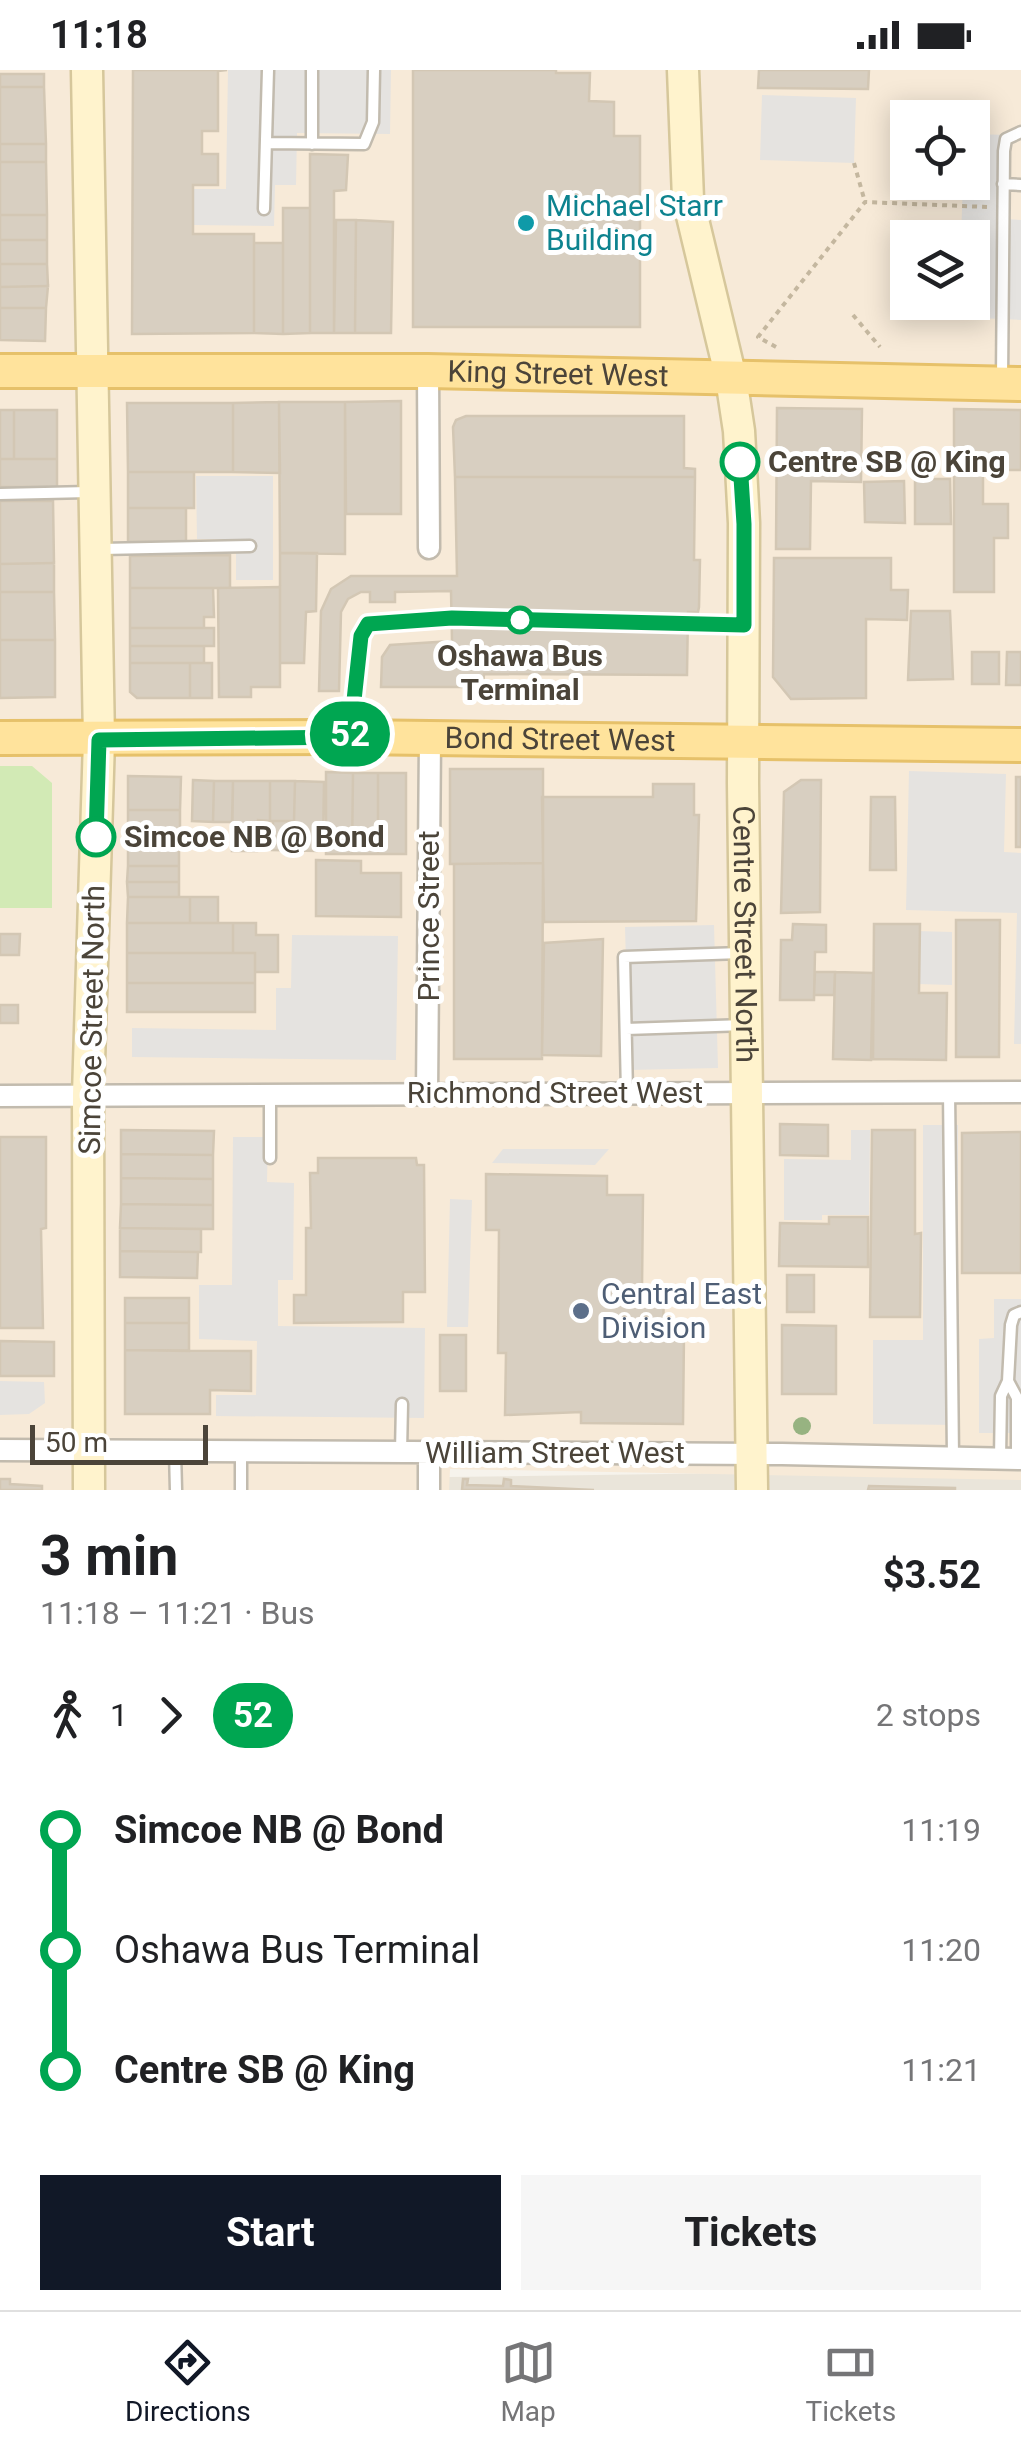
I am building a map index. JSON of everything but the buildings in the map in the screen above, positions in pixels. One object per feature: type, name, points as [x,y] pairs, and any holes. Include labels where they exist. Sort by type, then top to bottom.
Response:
[{"type":"main road","name":"Simcoe Street North","points":[[88,70],[99,740],[88,1095],[89,1490]]},
{"type":"main road","name":"Centre Street North","points":[[683,70],[688,198],[731,378],[739,431],[744,524],[745,1025],[752,1490]]},
{"type":"main road","name":"King Street West","points":[[0,371],[428,371],[1011,384]]},
{"type":"main road","name":"Bond Street West","points":[[0,738],[350,737],[1021,745]]},
{"type":"street","points":[[428,371],[430,548]]},
{"type":"street","name":"Prince Street","points":[[427,1094],[430,739]]},
{"type":"street","name":"Richmond Street West","points":[[0,1096],[1021,1092]]},
{"type":"street","name":"William Street West","points":[[0,1450],[1013,1459]]},
{"type":"street","points":[[429,1452],[429,1490]]},
{"type":"lane","points":[[264,209],[268,70]]},
{"type":"lane","points":[[312,70],[312,144]]},
{"type":"lane","points":[[266,143],[364,144],[373,122],[374,70]]},
{"type":"lane","points":[[1011,384],[1002,208],[1006,138],[1021,132]]},
{"type":"lane","points":[[1003,184],[1021,185]]},
{"type":"lane","points":[[0,494],[93,492]]},
{"type":"lane","points":[[96,549],[250,546]]},
{"type":"lane","points":[[350,737],[361,636],[368,624],[452,618]]},
{"type":"lane","points":[[628,1094],[624,956],[745,953]]},
{"type":"lane","points":[[626,1029],[745,1025]]},
{"type":"lane","points":[[949,1090],[953,1457]]},
{"type":"lane","points":[[270,1094],[270,1158]]},
{"type":"lane","points":[[1013,1459],[1001,1396],[1008,1381],[1010,1325],[1014,1315],[1021,1312]]},
{"type":"lane","points":[[1008,1381],[1016,1398],[1013,1459]]},
{"type":"lane","points":[[401,1452],[402,1404]]},
{"type":"lane","points":[[175,1451],[176,1490]]},
{"type":"lane","points":[[241,1451],[242,1490]]},
{"type":"path","points":[[854,162],[865,202]]},
{"type":"path","points":[[865,202],[1002,208]]},
{"type":"path","points":[[776,347],[758,338],[865,202]]},
{"type":"path","points":[[853,315],[880,347]]},
{"type":"shaded area","points":[[0,70],[1021,70],[1021,1480],[450,1469],[449,1490],[0,1490]]},
{"type":"shaded area","points":[[228,70],[391,70],[390,134],[297,133],[296,185],[275,185],[274,226],[194,225],[194,189],[226,189]]},
{"type":"shaded area","points":[[762,95],[856,98],[854,163],[760,160]]},
{"type":"shaded area","points":[[990,134],[1008,135],[1005,219],[1021,220],[1021,320],[990,319],[990,220],[962,220],[962,200],[990,200]]},
{"type":"shaded area","points":[[196,476],[273,476],[273,580],[236,580],[236,539],[197,539]]},
{"type":"shaded area","points":[[909,771],[1006,774],[1004,852],[1021,853],[1021,1044],[1014,1044],[1017,913],[906,910]]},
{"type":"shaded area","points":[[714,925],[718,1068],[629,1070],[625,927]]},
{"type":"shaded area","points":[[916,931],[952,932],[952,985],[918,984]]},
{"type":"shaded area","points":[[292,935],[398,936],[396,1060],[132,1057],[132,1028],[276,1030],[276,988],[291,988]]},
{"type":"shaded area","points":[[923,1125],[958,1125],[958,1425],[873,1424],[873,1340],[923,1340]]},
{"type":"shaded area","points":[[851,1130],[870,1130],[869,1215],[784,1220],[784,1159],[851,1160]]},
{"type":"shaded area","points":[[233,1137],[268,1137],[267,1182],[294,1183],[293,1280],[278,1280],[278,1326],[425,1328],[424,1418],[216,1416],[216,1395],[256,1395],[257,1341],[199,1339],[199,1285],[232,1285]]},
{"type":"shaded area","points":[[503,1149],[609,1149],[595,1165],[492,1163]]},
{"type":"shaded area","points":[[450,1199],[472,1200],[468,1327],[447,1327]]},
{"type":"shaded area","points":[[994,1299],[1021,1299],[1021,1433],[979,1433],[979,1339],[994,1338]]},
{"type":"shaded area","points":[[0,1381],[44,1382],[45,1403],[29,1414],[0,1415]]},
{"type":"shaded area","points":[[736,1473],[1021,1479],[1021,1490],[449,1490],[449,1477]]},
{"type":"green space","points":[[0,766],[32,766],[52,783],[52,908],[0,908]]},
{"type":"bus line","name":"52","points":[[96,837],[99,740],[350,737],[361,636],[368,624],[452,618],[744,625],[740,462]]},
{"type":"place","name":"Michael Starr Building","points":[[526,223]]},
{"type":"place","name":"Centre SB @ King","points":[[740,462]]},
{"type":"place","name":"Oshawa Bus Terminal","points":[[520,620]]},
{"type":"place","name":"Simcoe NB @ Bond","points":[[96,837]]},
{"type":"place","name":"Central East Division","points":[[581,1311]]}]
